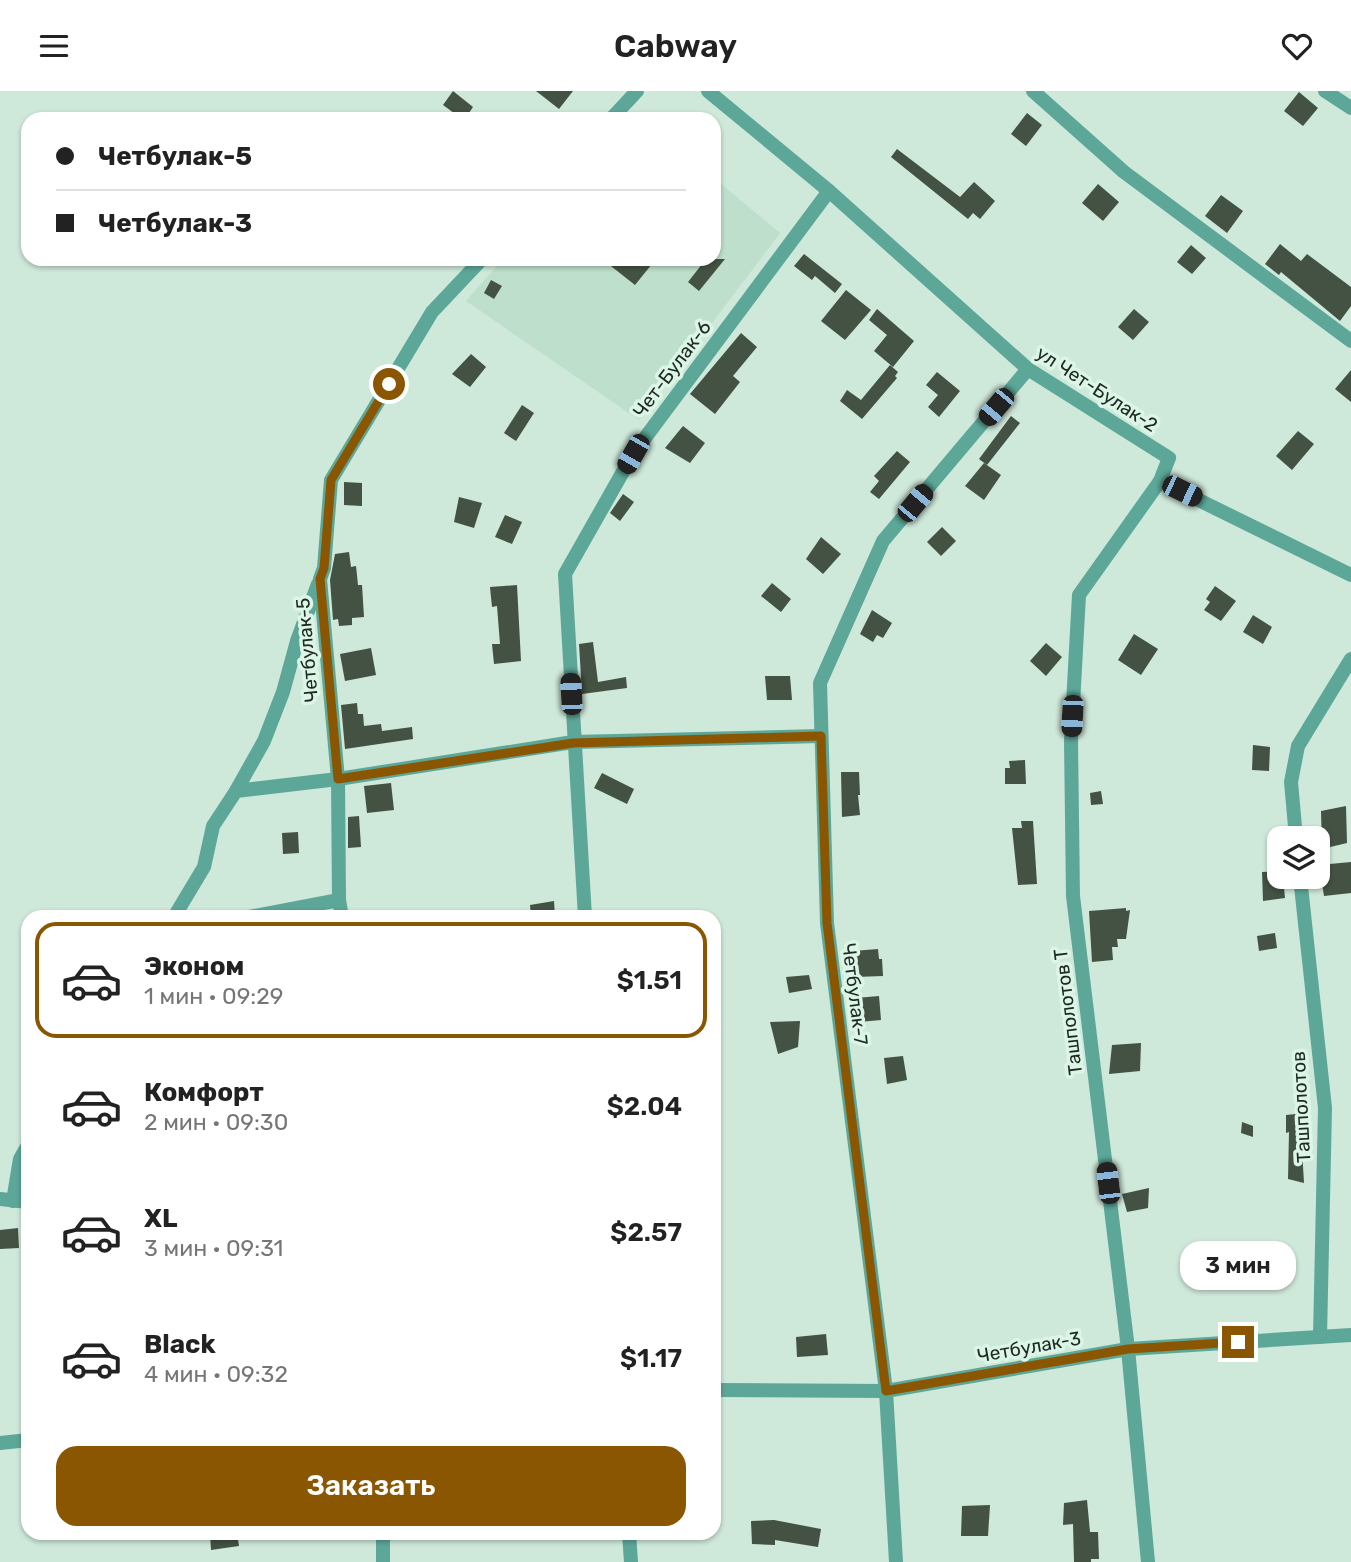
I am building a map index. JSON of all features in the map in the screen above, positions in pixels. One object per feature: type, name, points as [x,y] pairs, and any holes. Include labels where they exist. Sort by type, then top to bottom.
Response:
[{"type":"street","points":[[618,112],[637,91]]},
{"type":"street","name":"ул Чет-Булак-2","points":[[708,91],[829,191],[1028,369],[1169,458],[1160,481]]},
{"type":"street","points":[[1033,91],[1124,172],[1351,341]]},
{"type":"street","points":[[1325,91],[1351,108]]},
{"type":"street","name":"Чет-Булак-6","points":[[585,910],[565,574],[633,454],[829,191]]},
{"type":"street","name":"Четбулак-5","points":[[341,910],[338,779],[320,579],[324,568],[331,480],[432,312],[475,266]]},
{"type":"street","name":"Четбулак-7","points":[[896,1562],[886,1391],[827,923],[820,683],[883,541],[1028,369]]},
{"type":"street","points":[[1160,481],[1351,575]]},
{"type":"street","name":"Ташполотов Т","points":[[1149,1562],[1128,1349],[1073,896],[1071,740],[1079,595],[1160,481]]},
{"type":"street","points":[[178,910],[204,867],[213,826],[264,741],[320,579]]},
{"type":"street","points":[[1295,826],[1291,782],[1298,746],[1351,659]]},
{"type":"street","points":[[236,791],[338,779],[573,743],[821,736]]},
{"type":"street","name":"Ташполотов","points":[[1301,889],[1325,1108],[1320,1337]]},
{"type":"street","points":[[286,910],[340,900]]},
{"type":"street","points":[[14,1201],[21,1157]]},
{"type":"street","name":"Четбулак-3","points":[[721,1391],[886,1391],[1128,1349],[1351,1335]]},
{"type":"street","points":[[0,1443],[21,1441]]},
{"type":"street","points":[[383,1540],[383,1562]]},
{"type":"street","points":[[629,1540],[631,1562]]},
{"type":"shaded area","points":[[721,184],[780,233],[639,420],[466,301],[497,266],[721,266]]},
{"type":"building","points":[[453,91],[473,107],[470,112],[452,112],[443,105]]},
{"type":"building","points":[[536,91],[573,91],[559,109]]},
{"type":"building","points":[[1299,92],[1318,108],[1303,126],[1284,111]]},
{"type":"building","points":[[1027,113],[1042,125],[1026,146],[1011,134]]},
{"type":"building","points":[[897,149],[960,197],[974,182],[995,201],[980,219],[973,213],[968,219],[891,157]]},
{"type":"building","points":[[1098,184],[1119,202],[1103,221],[1082,203]]},
{"type":"building","points":[[1221,195],[1243,211],[1227,233],[1205,216]]},
{"type":"building","points":[[1280,244],[1301,261],[1307,254],[1351,287],[1351,306],[1340,321],[1281,272],[1279,275],[1265,264]]},
{"type":"building","points":[[1191,245],[1206,258],[1192,274],[1177,262]]},
{"type":"building","points":[[804,254],[842,284],[835,293],[815,276],[812,280],[794,266]]},
{"type":"building","points":[[611,266],[650,266],[635,285]]},
{"type":"building","points":[[701,266],[719,266],[699,291],[688,282]]},
{"type":"building","points":[[491,280],[502,286],[494,299],[484,293]]},
{"type":"building","points":[[846,290],[871,310],[845,340],[821,321]]},
{"type":"building","points":[[877,309],[914,341],[893,367],[874,351],[887,335],[869,320]]},
{"type":"building","points":[[1134,309],[1149,322],[1133,340],[1118,327]]},
{"type":"building","points":[[741,333],[757,347],[733,376],[740,382],[715,414],[690,394]]},
{"type":"building","points":[[471,354],[486,367],[470,387],[452,374]]},
{"type":"building","points":[[890,365],[898,372],[895,376],[897,378],[862,419],[840,401],[847,390],[861,400]]},
{"type":"building","points":[[1351,370],[1351,402],[1335,389]]},
{"type":"building","points":[[937,372],[960,391],[939,417],[928,407],[938,395],[926,385]]},
{"type":"building","points":[[522,405],[534,413],[516,441],[504,433]]},
{"type":"building","points":[[1011,416],[1020,423],[987,465],[979,459]]},
{"type":"building","points":[[683,426],[705,443],[690,463],[665,448]]},
{"type":"building","points":[[1298,431],[1314,444],[1292,470],[1276,456]]},
{"type":"building","points":[[897,451],[910,462],[879,499],[870,492],[879,481],[874,476]]},
{"type":"building","points":[[984,463],[1001,475],[984,500],[965,486]]},
{"type":"building","points":[[344,482],[362,483],[362,506],[344,505]]},
{"type":"building","points":[[623,494],[634,502],[620,521],[610,513]]},
{"type":"building","points":[[459,497],[482,503],[474,528],[454,522]]},
{"type":"building","points":[[505,515],[522,522],[512,544],[495,537]]},
{"type":"building","points":[[942,527],[956,541],[941,556],[927,542]]},
{"type":"building","points":[[821,537],[841,554],[823,574],[806,559]]},
{"type":"building","points":[[349,552],[351,567],[356,566],[358,585],[362,585],[364,617],[352,618],[352,625],[339,626],[338,619],[333,620],[330,580],[335,554]]},
{"type":"building","points":[[772,583],[791,599],[781,612],[761,596]]},
{"type":"building","points":[[517,585],[521,661],[494,664],[492,644],[500,644],[497,606],[492,607],[490,587]]},
{"type":"building","points":[[1215,586],[1236,601],[1221,621],[1204,610],[1210,602],[1206,599]]},
{"type":"building","points":[[872,610],[892,623],[883,638],[877,635],[873,642],[860,634]]},
{"type":"building","points":[[1253,615],[1272,627],[1263,644],[1243,632]]},
{"type":"building","points":[[1134,634],[1158,649],[1141,675],[1118,660]]},
{"type":"building","points":[[593,642],[598,682],[626,677],[627,688],[582,694],[579,644]]},
{"type":"building","points":[[1046,643],[1062,657],[1046,676],[1030,661]]},
{"type":"building","points":[[371,648],[376,675],[345,681],[340,654]]},
{"type":"building","points":[[765,676],[790,676],[792,700],[767,700]]},
{"type":"building","points":[[357,703],[358,714],[363,714],[364,726],[381,724],[382,731],[412,727],[413,739],[345,749],[341,705]]},
{"type":"building","points":[[1253,745],[1270,747],[1269,771],[1252,770]]},
{"type":"building","points":[[1025,760],[1026,784],[1005,784],[1005,768],[1010,768],[1009,761]]},
{"type":"building","points":[[841,772],[859,772],[860,815],[842,817]]},
{"type":"building","points":[[602,773],[634,789],[627,804],[594,788]]},
{"type":"building","points":[[391,783],[394,810],[367,813],[364,786]]},
{"type":"building","points":[[1101,791],[1103,804],[1091,805],[1090,793]]},
{"type":"building","points":[[1346,806],[1347,843],[1330,847],[1330,826],[1321,826],[1321,811]]},
{"type":"building","points":[[359,816],[361,847],[348,848],[348,817]]},
{"type":"building","points":[[1021,821],[1033,821],[1037,884],[1018,885],[1012,828],[1022,828]]},
{"type":"building","points":[[298,832],[299,853],[283,854],[282,833]]},
{"type":"building","points":[[1351,862],[1351,893],[1324,896],[1323,889],[1330,889],[1330,864]]},
{"type":"building","points":[[1262,872],[1267,872],[1267,889],[1284,889],[1285,898],[1263,901]]},
{"type":"building","points":[[554,901],[555,910],[530,910],[530,905]]},
{"type":"building","points":[[1126,908],[1126,911],[1130,910],[1126,939],[1117,939],[1118,947],[1112,947],[1113,960],[1092,962],[1089,911]]},
{"type":"building","points":[[1275,933],[1277,948],[1259,951],[1257,936]]},
{"type":"building","points":[[878,949],[879,959],[882,959],[883,976],[855,977],[853,951]]},
{"type":"building","points":[[809,975],[812,989],[789,993],[786,977]]},
{"type":"building","points":[[879,996],[881,1020],[859,1022],[856,998]]},
{"type":"building","points":[[800,1021],[798,1047],[778,1054],[770,1022]]},
{"type":"building","points":[[1141,1043],[1140,1071],[1109,1074],[1112,1045]]},
{"type":"building","points":[[903,1056],[907,1080],[887,1084],[884,1058]]},
{"type":"building","points":[[1306,1113],[1308,1131],[1301,1132],[1304,1183],[1288,1179],[1289,1132],[1286,1133],[1286,1115]]},
{"type":"building","points":[[1242,1122],[1253,1126],[1253,1137],[1241,1133]]},
{"type":"building","points":[[1149,1188],[1148,1208],[1127,1212],[1122,1194]]},
{"type":"building","points":[[18,1228],[19,1248],[0,1249],[0,1230]]},
{"type":"building","points":[[826,1334],[828,1355],[797,1357],[796,1337]]},
{"type":"building","points":[[1087,1500],[1090,1532],[1098,1532],[1099,1559],[1074,1562],[1073,1524],[1063,1525],[1064,1503]]},
{"type":"building","points":[[990,1505],[988,1536],[961,1536],[962,1506]]},
{"type":"building","points":[[774,1520],[821,1529],[818,1547],[775,1540],[775,1545],[752,1544],[751,1521]]},
{"type":"building","points":[[210,1540],[238,1540],[239,1546],[211,1550]]},
{"type":"route","points":[[389,384],[331,480],[324,568],[320,579],[338,779],[573,743],[821,736],[827,923],[886,1391],[1128,1349],[1238,1342]]}]
